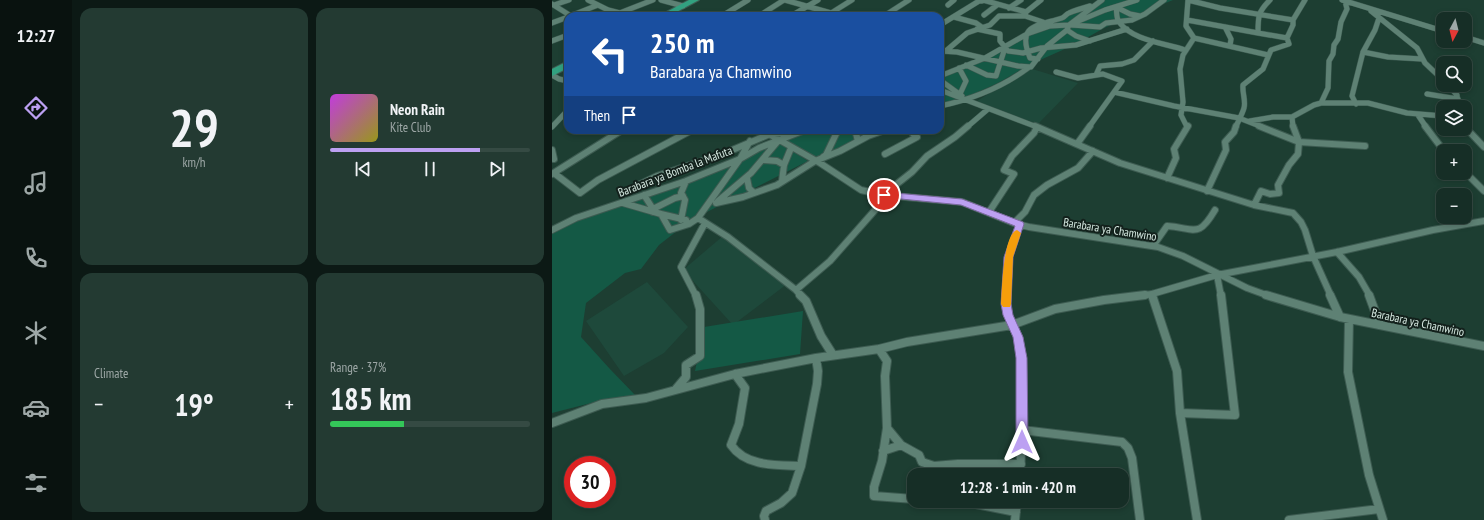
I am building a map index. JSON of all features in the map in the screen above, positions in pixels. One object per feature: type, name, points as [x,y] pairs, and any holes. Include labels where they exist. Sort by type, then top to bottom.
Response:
[{"type":"highway","points":[[671,12],[695,0]]},
{"type":"highway","points":[[552,74],[564,66]]},
{"type":"street","points":[[553,5],[569,0]]},
{"type":"street","points":[[588,0],[617,12]]},
{"type":"street","points":[[623,12],[653,0]]},
{"type":"street","points":[[661,0],[683,6]]},
{"type":"street","points":[[728,12],[748,0]]},
{"type":"street","points":[[766,12],[785,0],[807,6],[821,12]]},
{"type":"street","points":[[797,12],[818,0]]},
{"type":"street","points":[[833,12],[852,0]]},
{"type":"street","points":[[890,12],[909,0]]},
{"type":"street","points":[[948,5],[954,0]]},
{"type":"street","points":[[944,23],[982,0],[1010,8],[1043,22]]},
{"type":"street","points":[[1010,8],[1021,0]]},
{"type":"street","points":[[947,50],[967,33],[990,25],[999,16],[1026,14],[1041,0]]},
{"type":"street","points":[[944,101],[1001,87],[1012,80],[1028,68],[1032,67],[1046,48],[1068,27],[1102,0]]},
{"type":"street","points":[[1080,19],[1137,0]]},
{"type":"street","points":[[1027,34],[1056,26],[1100,27],[1106,23],[1132,20],[1141,16],[1164,0]]},
{"type":"street","points":[[1268,55],[1194,38],[1186,26],[1188,20],[1188,0],[1220,8],[1293,20]]},
{"type":"street","points":[[1258,33],[1259,25],[1257,21],[1261,9],[1270,0]]},
{"type":"street","points":[[1206,191],[1226,150],[1225,142],[1234,132],[1244,108],[1244,98],[1242,94],[1243,85],[1263,69],[1271,50],[1289,44],[1287,38],[1293,25],[1293,20],[1305,0]]},
{"type":"street","points":[[1343,1],[1436,29]]},
{"type":"street","points":[[1321,103],[1328,88],[1329,61],[1333,54],[1334,45],[1338,39],[1341,22],[1347,8],[1343,1]]},
{"type":"street","points":[[553,5],[564,12]]},
{"type":"street","points":[[580,12],[598,5]]},
{"type":"street","points":[[984,15],[997,5]]},
{"type":"street","points":[[994,76],[1006,50],[1027,34],[1033,26],[1064,17],[1068,13],[1086,7],[1094,6]]},
{"type":"street","points":[[1116,7],[1130,14],[1141,16]]},
{"type":"street","points":[[1116,7],[1118,21],[1140,37],[1186,50]]},
{"type":"street","points":[[1368,9],[1417,48],[1422,59],[1436,73]]},
{"type":"street","points":[[954,17],[976,23],[983,28]]},
{"type":"street","points":[[552,23],[564,18]]},
{"type":"street","points":[[1356,104],[1352,96],[1356,88],[1358,63],[1375,30],[1379,18]]},
{"type":"street","points":[[1188,20],[1287,38]]},
{"type":"street","points":[[1050,21],[1056,26]]},
{"type":"street","points":[[1068,27],[1072,34],[1090,41]]},
{"type":"street","points":[[1225,27],[1231,39],[1230,46]]},
{"type":"street","points":[[946,74],[978,56],[1006,50],[1027,52],[1046,48],[1066,47],[1127,29]]},
{"type":"street","points":[[977,30],[1000,34],[1000,41],[1006,50]]},
{"type":"street","points":[[1027,34],[1026,48],[1030,58]]},
{"type":"street","points":[[554,39],[564,36]]},
{"type":"street","points":[[1167,178],[1176,158],[1174,149],[1188,126],[1181,115],[1184,108],[1180,71],[1181,62],[1186,50],[1194,38]]},
{"type":"street","points":[[1472,39],[1484,43]]},
{"type":"street","points":[[1096,75],[1100,66],[1122,64],[1134,60],[1153,40]]},
{"type":"street","points":[[944,50],[978,56],[1028,68]]},
{"type":"street","points":[[1363,52],[1388,57],[1422,59]]},
{"type":"street","points":[[946,74],[994,53]]},
{"type":"street","points":[[1015,65],[1023,63],[1030,58],[1038,59]]},
{"type":"street","points":[[966,66],[994,76],[1012,80]]},
{"type":"street","points":[[960,68],[966,81],[964,97]]},
{"type":"street","points":[[1056,72],[1078,78],[1103,74],[1122,80],[1077,144]]},
{"type":"street","points":[[552,74],[559,79],[564,80]]},
{"type":"street","points":[[994,76],[1001,87]]},
{"type":"street","points":[[944,83],[964,97],[988,109],[1037,127],[1120,163],[1206,191],[1254,204],[1290,211],[1295,214],[1305,230],[1313,256],[1340,317]]},
{"type":"street","points":[[944,91],[964,97]]},
{"type":"street","points":[[1114,92],[1184,108],[1239,118],[1250,121],[1299,142],[1365,146]]},
{"type":"street","points":[[1453,92],[1458,99]]},
{"type":"street","points":[[1426,94],[1458,99]]},
{"type":"street","points":[[944,104],[964,97]]},
{"type":"street","points":[[1250,121],[1273,117],[1292,117],[1314,105],[1321,103],[1368,103],[1406,113],[1436,115]]},
{"type":"street","points":[[796,290],[830,262],[884,201],[884,195],[912,172],[927,156],[956,137],[988,109]]},
{"type":"street","points":[[553,124],[564,114]]},
{"type":"street","points":[[1418,114],[1438,144]]},
{"type":"street","points":[[1254,204],[1261,192],[1270,194],[1280,193],[1278,185],[1289,165],[1298,154],[1299,142],[1292,124],[1292,117]]},
{"type":"street","points":[[989,212],[1014,174],[1004,170],[1012,156],[1034,133],[1037,127]]},
{"type":"street","points":[[616,134],[553,173],[580,193],[598,180],[685,134]]},
{"type":"street","points":[[636,186],[657,176],[722,154],[750,140],[770,134]]},
{"type":"street","name":"Barabara ya Chamwino","points":[[770,134],[778,141],[791,148],[819,159],[861,190],[884,195],[962,202],[1017,224],[1153,246],[1183,256],[1217,275],[1272,297],[1340,317],[1484,346]]},
{"type":"street","name":"Barabara ya Bomba la Mafuta","points":[[552,230],[576,218],[686,181],[740,158],[758,148],[795,134]]},
{"type":"street","points":[[716,203],[777,185],[826,154],[836,134]]},
{"type":"street","points":[[856,134],[858,141]]},
{"type":"street","points":[[819,159],[840,151],[875,134]]},
{"type":"street","points":[[885,154],[917,137],[914,134]]},
{"type":"street","points":[[1472,134],[1484,147]]},
{"type":"street","points":[[758,138],[762,139],[764,142],[758,148],[766,152],[765,159]]},
{"type":"street","points":[[623,203],[681,220],[688,220],[700,214],[740,158],[750,140]]},
{"type":"street","points":[[661,214],[670,230],[689,224],[747,178],[765,159],[778,141]]},
{"type":"street","points":[[782,181],[784,165],[791,148]]},
{"type":"street","points":[[552,150],[554,159]]},
{"type":"street","points":[[1021,468],[1022,358],[1018,337],[1012,325],[1006,304],[1008,257],[1017,224],[1034,196],[1047,186],[1078,168],[1093,151]]},
{"type":"street","points":[[765,159],[780,162],[784,165]]},
{"type":"street","points":[[747,178],[749,188],[754,193]]},
{"type":"street","points":[[1472,179],[1484,191]]},
{"type":"street","points":[[681,220],[685,200],[681,193],[686,181]]},
{"type":"street","points":[[715,193],[719,198],[724,197]]},
{"type":"street","points":[[644,195],[653,211]]},
{"type":"street","points":[[653,211],[670,200],[683,196]]},
{"type":"street","points":[[1153,246],[1167,226],[1192,232],[1197,231],[1202,229],[1215,210]]},
{"type":"street","points":[[700,214],[705,223],[728,237],[796,290],[806,301],[821,336],[833,355]]},
{"type":"street","points":[[552,423],[602,404],[646,398],[735,374],[816,358],[879,349],[907,342],[1012,325],[1055,309],[1104,300],[1152,294],[1217,275],[1338,252],[1433,230],[1484,221]]},
{"type":"street","points":[[675,391],[686,377],[686,365],[700,356],[701,351],[699,344],[700,308],[695,291],[681,267],[705,223]]},
{"type":"street","points":[[1338,252],[1368,289],[1373,300],[1380,325]]},
{"type":"street","points":[[1180,413],[1235,415],[1233,384],[1223,303],[1217,275]]},
{"type":"street","points":[[1152,294],[1177,371],[1180,413],[1186,458],[1197,520]]},
{"type":"street","points":[[1349,319],[1348,372],[1369,475],[1383,520]]},
{"type":"street","points":[[879,349],[887,361],[885,376],[887,428],[882,461],[874,487],[874,496],[907,498]]},
{"type":"street","points":[[765,520],[764,516],[766,511],[781,503],[792,493],[800,466],[817,384],[818,371],[816,358]]},
{"type":"street","points":[[735,374],[746,388],[743,414],[738,431],[731,445],[734,452],[748,459],[769,464],[800,466]]},
{"type":"street","points":[[887,428],[901,445],[918,455],[922,462],[934,466],[952,464],[1021,464]]},
{"type":"street","points":[[1022,430],[1122,442],[1128,448],[1132,458],[1140,520]]},
{"type":"street","points":[[883,451],[901,445]]},
{"type":"street","points":[[991,508],[1015,516]]},
{"type":"street","points":[[1289,520],[1379,509]]},
{"type":"shaded area","points":[[1103,0],[1173,0],[1104,28],[1076,44],[1029,65],[998,83],[967,97],[944,103],[944,75],[981,59],[1029,32]]},
{"type":"shaded area","points":[[1029,68],[1078,83],[1038,124],[974,103]]},
{"type":"shaded area","points":[[799,134],[871,134],[812,160],[782,141]]},
{"type":"shaded area","points":[[779,143],[808,161],[691,220],[659,245],[641,269],[625,273],[586,303],[581,337],[636,396],[595,402],[552,413],[552,230],[697,177]]},
{"type":"shaded area","points":[[723,236],[787,284],[733,325],[683,270]]},
{"type":"shaded area","points":[[647,282],[688,327],[664,353],[624,376],[586,321]]},
{"type":"shaded area","points":[[803,311],[800,354],[695,371],[704,327]]},
{"type":"slow traffic","points":[[1006,304],[1008,257],[1017,233]]},
{"type":"route","points":[[884,195],[962,202],[989,212],[1000,218],[1020,224],[1008,257],[1006,304],[1008,315],[1018,337],[1022,358],[1022,442]]}]
